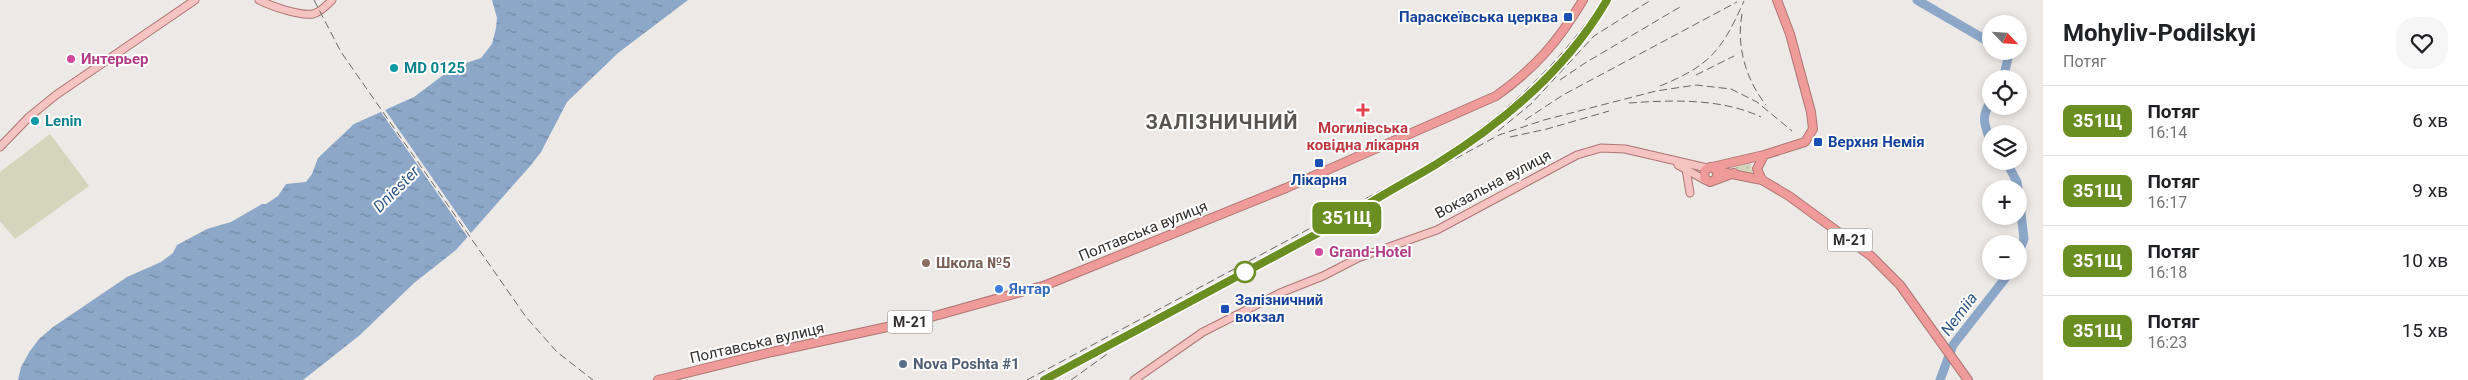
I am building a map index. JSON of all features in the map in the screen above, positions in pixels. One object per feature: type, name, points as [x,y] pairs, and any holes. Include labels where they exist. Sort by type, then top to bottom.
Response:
[{"type":"highway","name":"Полтавська вулиця","points":[[658,380],[772,352],[924,319],[1046,285],[1286,188],[1496,96],[1524,75],[1544,56],[1562,34],[1583,0]]},
{"type":"highway","name":"Вокзальна вулиця","points":[[1715,173],[1733,162],[1764,155],[1805,142],[1813,129],[1811,112],[1798,60],[1777,0]]},
{"type":"highway","points":[[1762,180],[1757,169],[1764,155]]},
{"type":"highway","name":"Вокзальна вулиця","points":[[1715,173],[1733,162]]},
{"type":"highway","name":"М-21","points":[[1715,173],[1734,173]]},
{"type":"highway","name":"М-21","points":[[1715,173],[1734,173],[1762,180],[1789,196],[1871,256],[1900,286],[1967,378]]},
{"type":"highway","name":"М-21","points":[[1705,180],[1710,182],[1715,173]]},
{"type":"main road","points":[[0,147],[29,117],[56,95],[195,0]]},
{"type":"main road","points":[[259,0],[286,10],[313,14],[332,0]]},
{"type":"main road","name":"Вокзальна вулиця","points":[[1134,380],[1222,318],[1265,296],[1293,282],[1331,270],[1358,258],[1437,230],[1577,155],[1601,148],[1626,149],[1715,173]]},
{"type":"main road","name":"Вокзальна вулиця","points":[[1671,161],[1705,180]]},
{"type":"main road","points":[[1686,169],[1690,193]]},
{"type":"green space","points":[[50,134],[89,186],[15,239],[0,221],[0,172]]},
{"type":"green space","points":[[1751,163],[1752,173],[1729,169]]},
{"type":"water","name":"Dniester","points":[[492,0],[688,0],[618,53],[567,102],[541,152],[456,250],[414,283],[360,335],[303,380],[18,380],[21,367],[30,351],[39,339],[53,327],[127,277],[161,262],[173,253],[177,245],[207,229],[231,222],[262,204],[266,204],[278,196],[286,184],[306,182],[312,174],[318,158],[354,124],[414,97],[454,67],[481,58],[492,44],[496,28],[497,18]]},
{"type":"pier","points":[[383,107],[472,235],[469,239],[379,109]]},
{"type":"waterway","name":"Nemiia","points":[[1917,0],[1982,38]]},
{"type":"waterway","name":"Nemiia","points":[[2005,70],[2008,60]]},
{"type":"waterway","name":"Nemiia","points":[[1985,115],[1985,125]]},
{"type":"waterway","name":"Nemiia","points":[[2011,170],[2016,180]]},
{"type":"waterway","name":"Nemiia","points":[[2022,225],[2024,235]]},
{"type":"waterway","name":"Nemiia","points":[[1940,380],[1953,345],[2004,280]]},
{"type":"railway","points":[[314,0],[341,52],[526,317],[557,352],[593,380]]},
{"type":"railway","points":[[1027,380],[1433,161],[1514,101],[1561,54],[1602,0]]},
{"type":"railway","points":[[1498,131],[1531,104],[1594,36],[1651,0]]},
{"type":"railway","points":[[1660,86],[1692,71],[1713,54],[1729,32],[1744,1]]},
{"type":"railway","points":[[1525,120],[1563,95],[1737,2]]},
{"type":"railway","points":[[1560,80],[1585,63],[1680,7]]},
{"type":"railway","points":[[1742,14],[1740,38],[1744,62],[1753,85],[1766,105]]},
{"type":"railway","points":[[1696,75],[1734,56]]},
{"type":"railway","points":[[1350,216],[1499,135],[1544,120],[1656,91],[1696,85],[1731,89],[1757,102],[1792,131]]},
{"type":"railway","points":[[1629,103],[1662,101],[1713,103],[1730,106],[1761,117]]},
{"type":"railway","points":[[1510,137],[1547,129],[1609,111]]},
{"type":"railway","points":[[1072,365],[1356,212]]},
{"type":"railway","points":[[1071,380],[1110,352]]},
{"type":"train","name":"351Щ","points":[[1044,380],[1350,216],[1376,197],[1434,165],[1468,143],[1516,106],[1556,67],[1588,30],[1607,0]]},
{"type":"place","name":"Параскеївська церква","points":[[1568,17]]},
{"type":"place","name":"Интерьер","points":[[71,59]]},
{"type":"place","name":"MD 0125","points":[[394,68]]},
{"type":"place","name":"Могилівська ковідна лікарня","points":[[1363,110]]},
{"type":"place","name":"Lenin","points":[[35,121]]},
{"type":"place","name":"Верхня Немія","points":[[1818,142]]},
{"type":"place","name":"Лікарня","points":[[1319,163]]},
{"type":"place","name":"Grand-Hotel","points":[[1319,252]]},
{"type":"place","name":"Школа №5","points":[[926,263]]},
{"type":"place","name":"Янтар","points":[[999,289]]},
{"type":"place","name":"Залізничний вокзал","points":[[1225,309]]},
{"type":"place","name":"Nova Poshta #1","points":[[903,364]]},
{"type":"district","name":"ЗАЛІЗНИЧНИЙ","points":[[1222,122]]}]
